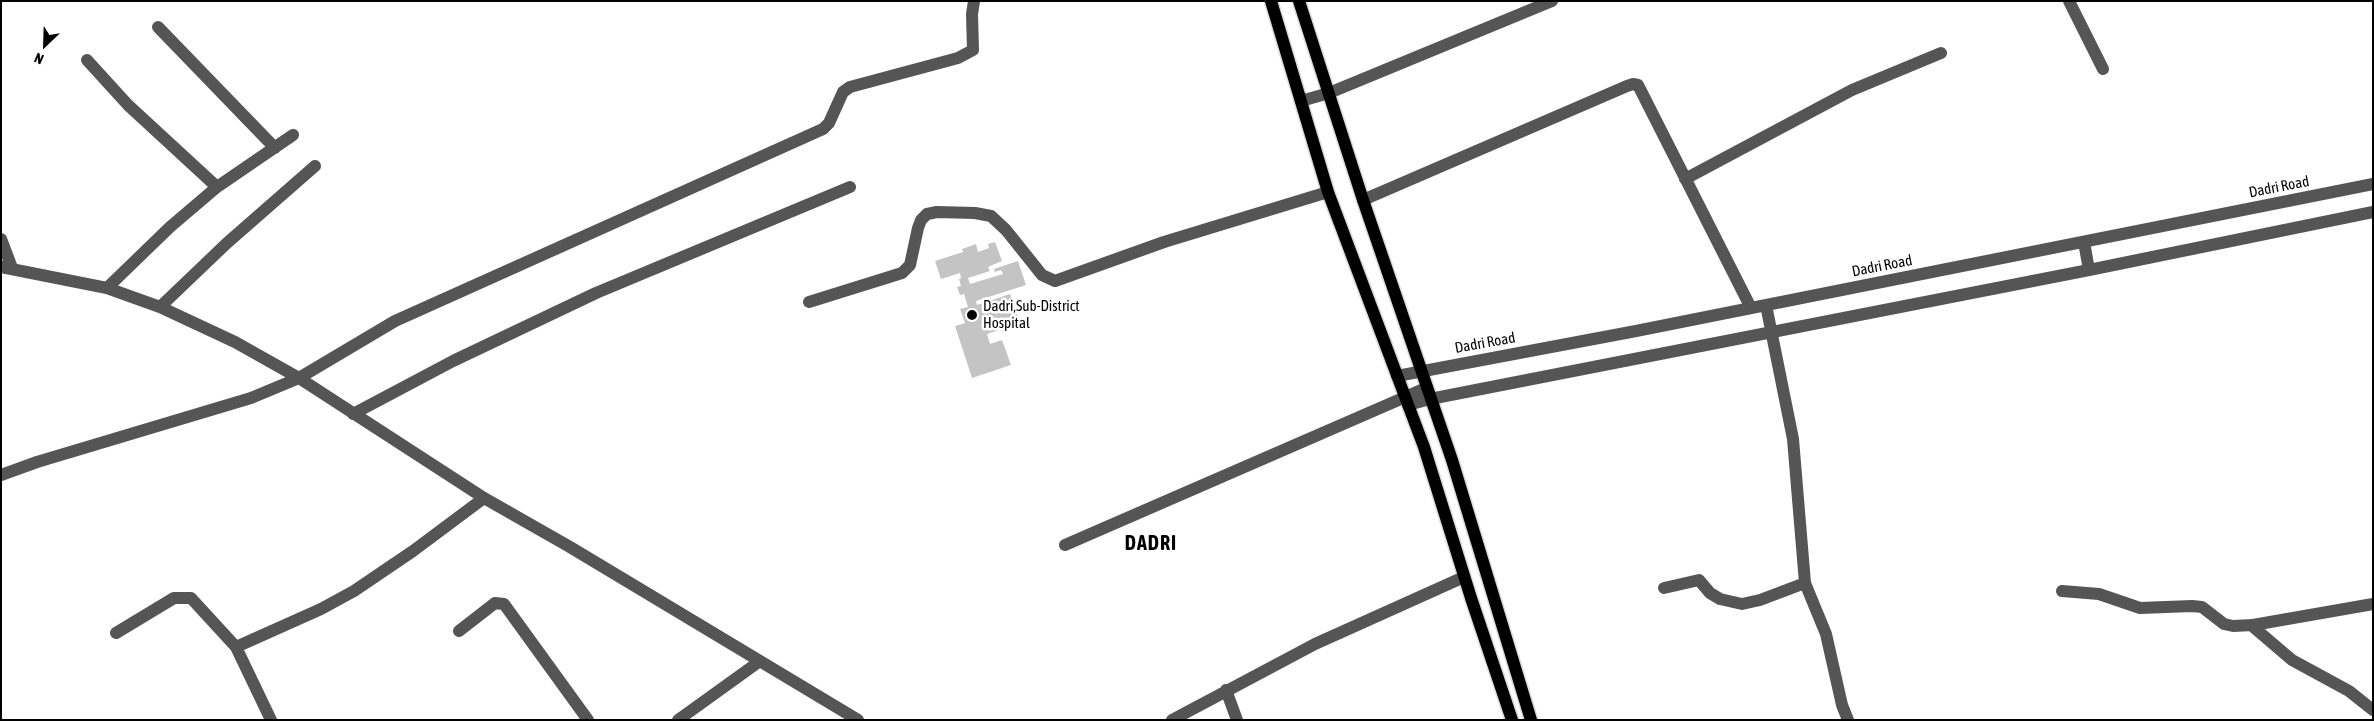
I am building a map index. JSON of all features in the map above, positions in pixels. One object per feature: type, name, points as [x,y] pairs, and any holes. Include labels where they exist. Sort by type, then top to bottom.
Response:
[{"type":"main road","points":[[1271,1],[1328,192],[1424,447],[1464,577],[1512,720]]},
{"type":"main road","points":[[1299,1],[1362,200],[1455,470],[1531,720]]},
{"type":"street","points":[[1301,101],[1329,93],[1552,1]]},
{"type":"street","points":[[2069,1],[2103,68]]},
{"type":"street","points":[[1,475],[242,401],[299,378],[395,321],[823,129],[829,123],[843,92],[850,87],[973,50],[972,2]]},
{"type":"street","points":[[158,27],[275,148]]},
{"type":"street","points":[[1685,179],[1852,90],[1941,53]]},
{"type":"street","points":[[88,60],[128,105],[217,187]]},
{"type":"street","points":[[1362,200],[1634,84],[1638,85],[1751,308]]},
{"type":"street","points":[[107,288],[170,227],[217,187],[293,135]]},
{"type":"street","points":[[160,307],[226,243],[315,166]]},
{"type":"street","name":"Dadri Road","points":[[1397,376],[1751,308],[2373,184]]},
{"type":"street","points":[[353,414],[453,361],[596,293],[850,187]]},
{"type":"street","points":[[809,302],[902,272],[910,265],[918,228],[921,220],[928,214],[975,213],[991,216],[1006,230],[1042,275],[1055,281],[1164,242],[1328,192]]},
{"type":"street","points":[[1065,544],[1406,400],[1428,393],[1773,332],[2373,212]]},
{"type":"street","points":[[1,239],[7,268],[107,288],[160,307],[235,342],[299,378],[484,498],[570,547],[858,720]]},
{"type":"street","points":[[2084,242],[2089,270]]},
{"type":"street","points":[[1766,305],[1773,332],[1793,439],[1804,583],[1820,616],[1829,644],[1840,697],[1848,720]]},
{"type":"street","points":[[236,647],[321,609],[354,591],[413,551],[484,498]]},
{"type":"street","points":[[1172,720],[1315,644],[1464,577]]},
{"type":"street","points":[[1664,588],[1699,580],[1710,593],[1720,599],[1742,604],[1760,600],[1804,583]]},
{"type":"street","points":[[2062,591],[2100,594],[2140,608],[2192,606],[2202,608],[2224,624],[2233,626],[2250,625],[2373,604]]},
{"type":"street","points":[[116,633],[174,598],[187,597],[196,602],[236,647],[271,720]]},
{"type":"street","points":[[459,631],[495,603],[504,604],[588,720]]},
{"type":"street","points":[[2250,625],[2292,660],[2349,690],[2373,710]]},
{"type":"street","points":[[678,720],[760,661]]},
{"type":"street","points":[[1226,690],[1237,720]]},
{"type":"building","points":[[995,242],[1002,261],[988,267],[990,271],[968,278],[970,284],[1003,274],[1001,270],[995,272],[994,269],[1018,261],[1026,285],[976,301],[977,305],[1010,294],[1020,323],[987,334],[990,344],[1002,340],[1011,365],[972,378],[955,326],[965,323],[960,309],[968,307],[964,294],[960,295],[957,287],[961,286],[960,273],[941,279],[935,261],[963,252],[962,249],[976,244],[978,252],[989,248],[988,244]]},
{"type":"place","name":"Dadri,Sub-District Hospital","points":[[972,315]]},
{"type":"district","name":"DADRI","points":[[1151,544]]}]
